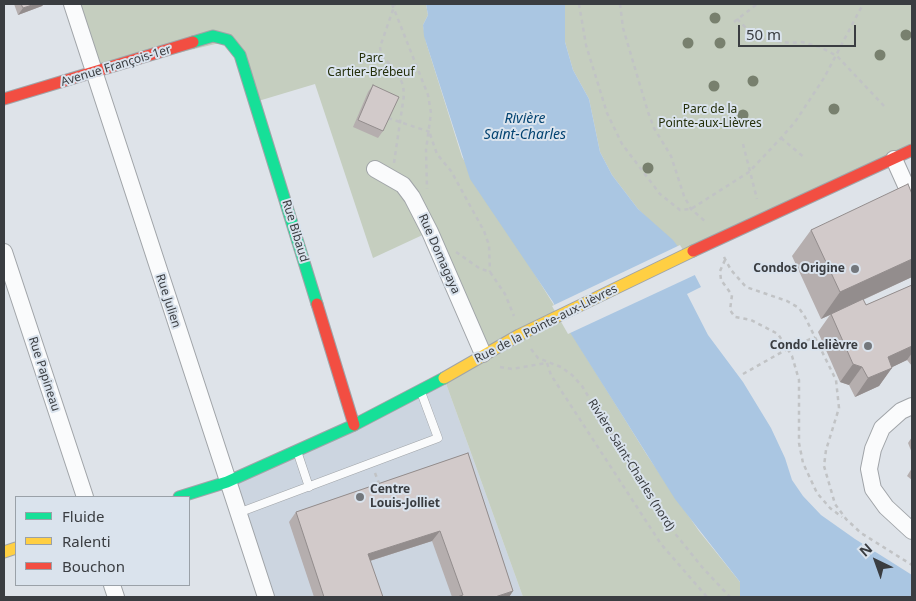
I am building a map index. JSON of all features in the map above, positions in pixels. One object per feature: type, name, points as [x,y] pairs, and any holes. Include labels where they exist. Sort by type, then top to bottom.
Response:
[{"type":"street","name":"Rue Julien","points":[[72,4],[266,597]]},
{"type":"street","name":"Avenue François-1er","points":[[4,99],[214,36],[228,40]]},
{"type":"street","name":"Rue Bibaud","points":[[228,40],[240,55],[354,425]]},
{"type":"street","name":"Rue de la Pointe-aux-Lièvres","points":[[182,496],[227,482],[354,425],[547,321],[762,218],[912,150]]},
{"type":"street","points":[[894,159],[912,199]]},
{"type":"street","name":"Rue Domagaya","points":[[375,169],[403,185],[412,197],[424,219],[483,354]]},
{"type":"street","name":"Rue Papineau","points":[[4,252],[84,496]]},
{"type":"street","points":[[912,406],[901,411],[882,428],[873,449],[869,469],[873,489],[886,507],[912,531]]},
{"type":"lane","points":[[238,513],[438,438],[420,390]]},
{"type":"lane","points":[[296,450],[309,487]]},
{"type":"path","points":[[393,4],[428,95],[430,132],[437,154],[451,171],[484,231],[489,245],[490,272],[479,268],[453,249]]},
{"type":"path","points":[[579,4],[591,62],[607,113],[622,144],[660,194],[680,210],[691,210],[749,172],[781,138],[795,122],[837,56],[862,4]]},
{"type":"path","points":[[620,4],[623,28],[648,112],[671,156],[684,196],[691,210],[712,228]]},
{"type":"path","points":[[734,22],[757,4]]},
{"type":"path","points":[[391,177],[400,123],[403,86],[399,76],[381,54],[380,47],[386,24],[394,10]]},
{"type":"path","points":[[737,20],[756,38],[790,43],[802,42],[820,47],[837,56],[884,106]]},
{"type":"path","points":[[388,118],[430,132]]},
{"type":"path","points":[[427,191],[426,150],[430,132]]},
{"type":"path","points":[[781,138],[805,158]]},
{"type":"path","points":[[742,144],[762,218]]},
{"type":"path","points":[[846,519],[835,504],[824,466],[826,450],[839,408],[836,380],[815,336],[798,308],[777,296],[746,287],[725,260],[720,271],[721,280],[732,295],[730,310],[735,317],[751,320],[778,334],[788,348],[799,380],[798,443],[803,464],[817,493],[830,508],[861,533],[912,565]]},
{"type":"path","points":[[743,374],[788,348],[815,336]]},
{"type":"path","points":[[483,354],[489,362],[502,368],[548,363],[554,380],[661,544],[707,597]]},
{"type":"path","name":"Rivière Saint-Charles (nord)","points":[[548,363],[561,367],[582,386],[661,516],[702,567],[730,597]]},
{"type":"path","points":[[371,464],[381,490]]},
{"type":"shaded area","name":"Centre Louis-Jolliet","points":[[444,378],[523,597],[266,597],[227,482]]},
{"type":"green space","name":"Parc Cartier-Brébeuf","points":[[72,4],[426,4],[428,15],[423,25],[426,42],[462,157],[647,455],[699,531],[740,582],[741,597],[523,597],[444,378],[483,354],[429,232],[373,258],[315,84],[255,102],[228,41],[94,73]]},
{"type":"green space","name":"Parc de la Pointe-aux-Lièvres","points":[[565,4],[912,4],[912,150],[684,256],[638,209],[612,175],[600,152],[589,99],[573,70],[565,42]]},
{"type":"water","name":"Rivière Saint-Charles","points":[[426,4],[565,4],[565,42],[573,70],[589,99],[600,152],[612,175],[638,209],[673,240],[685,256],[701,287],[687,294],[708,335],[743,382],[771,428],[785,458],[792,480],[803,496],[821,515],[912,575],[912,597],[740,596],[740,582],[675,499],[559,315],[553,302],[470,179],[424,36],[423,25],[428,15]]},
{"type":"pier","points":[[680,245],[697,274],[568,334],[552,306]]},
{"type":"building","points":[[21,4],[35,4],[23,8]]},
{"type":"building","points":[[373,85],[399,97],[383,131],[358,120]]},
{"type":"building","points":[[908,184],[912,194],[912,259],[840,292],[811,230]]},
{"type":"building","name":"Condo Lelièvre","points":[[912,285],[912,346],[888,357],[892,368],[868,378],[862,367],[853,364],[831,314],[863,299],[866,305]]},
{"type":"building","points":[[468,453],[513,591],[495,597],[457,597],[463,595],[440,531],[368,554],[383,597],[324,597],[296,512]]},
{"type":"traffic: fast","points":[[193,42],[213,36],[228,40],[240,55],[317,304]]},
{"type":"traffic: fast","points":[[182,496],[227,482],[354,425],[444,378]]},
{"type":"traffic: slow","points":[[444,378],[519,335],[693,251]]},
{"type":"traffic: slow","points":[[4,552],[15,548]]},
{"type":"traffic: jam","points":[[4,99],[193,42]]},
{"type":"traffic: jam","points":[[693,251],[912,150]]},
{"type":"traffic: jam","points":[[317,304],[354,425]]},
{"type":"place","name":"Condos Origine","points":[[855,269]]},
{"type":"place","name":"Condo Lelièvre","points":[[868,346]]},
{"type":"place","name":"Centre Louis-Jolliet","points":[[360,497]]}]
